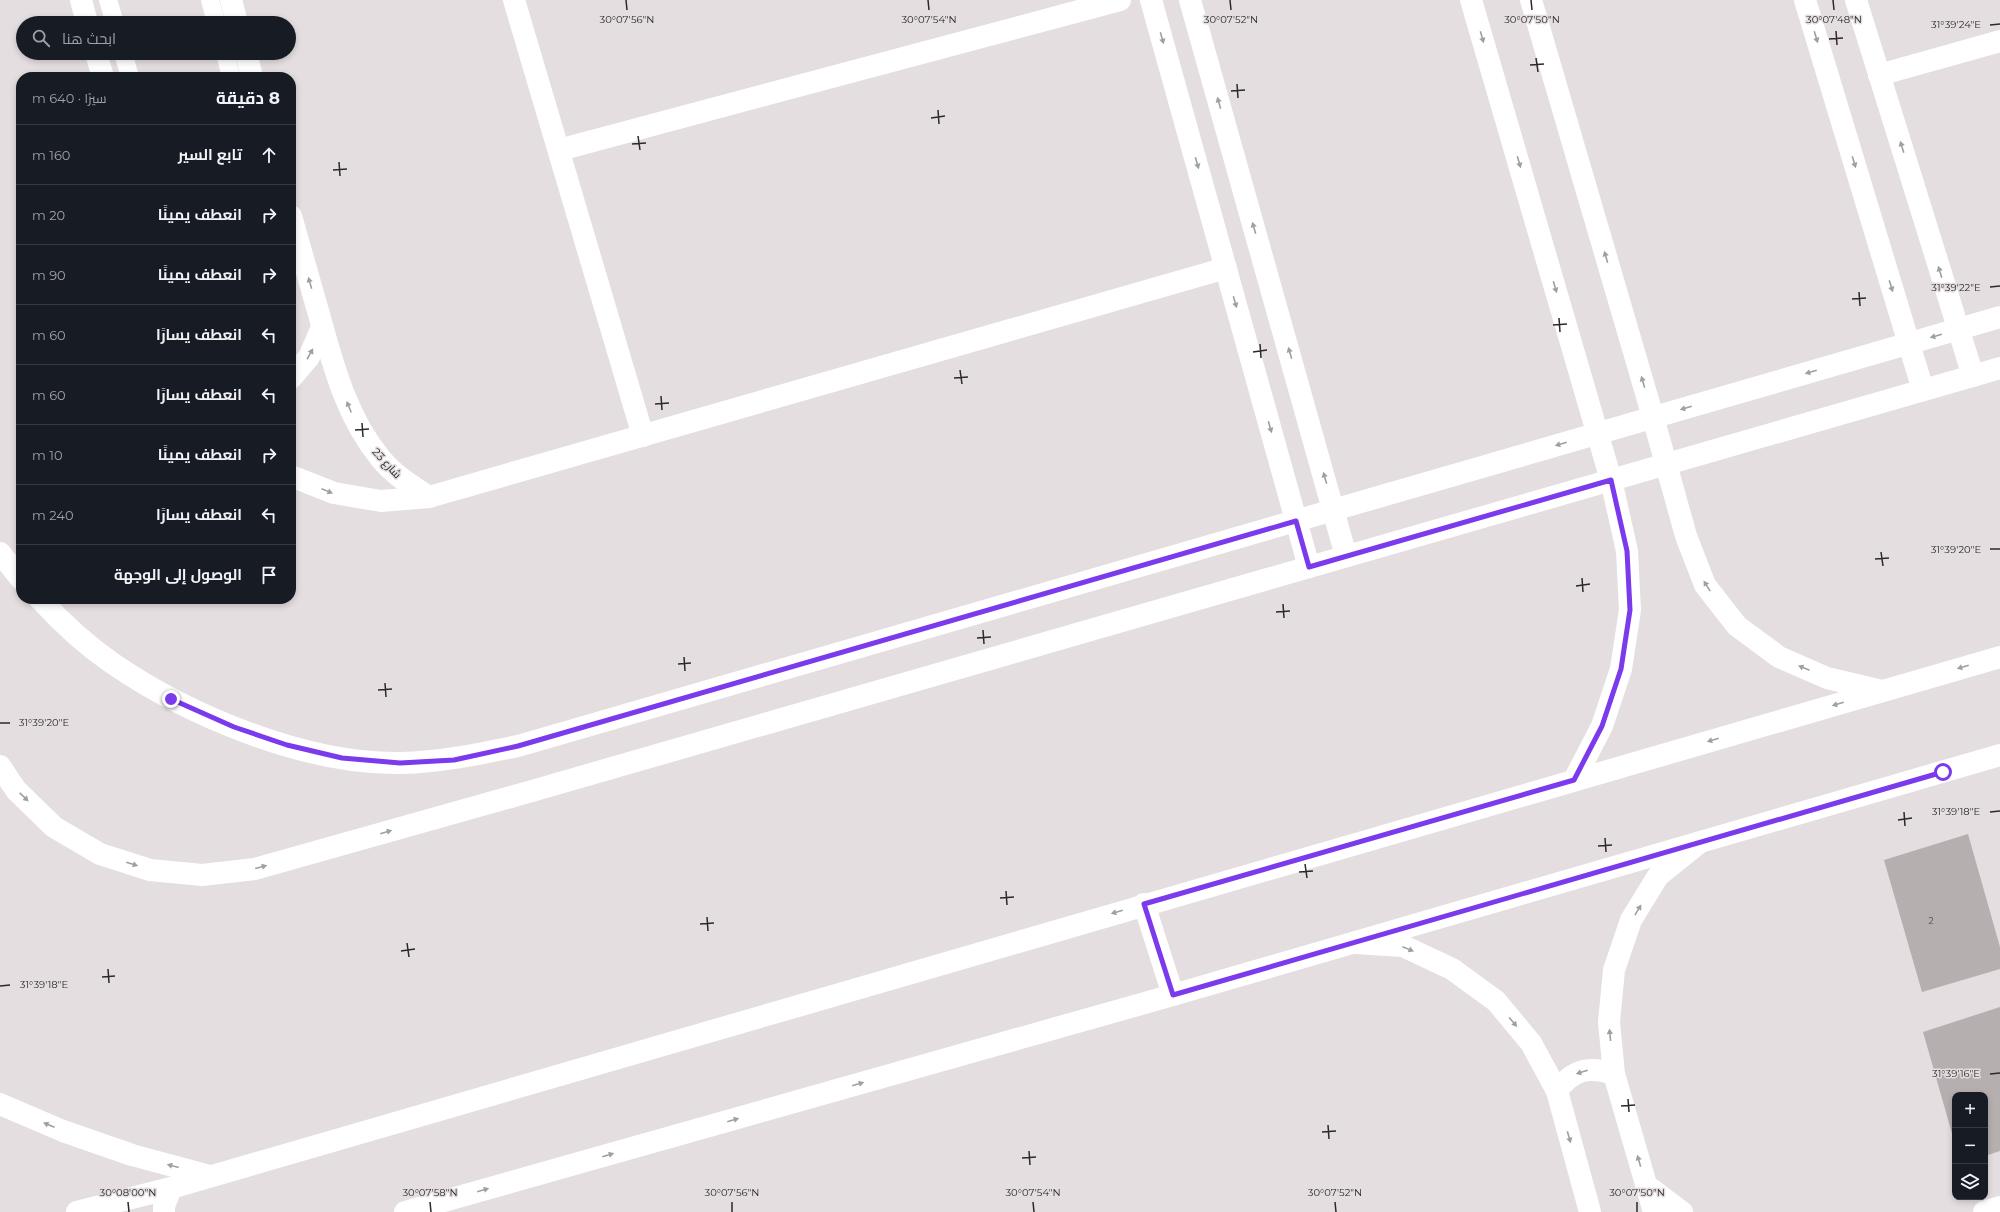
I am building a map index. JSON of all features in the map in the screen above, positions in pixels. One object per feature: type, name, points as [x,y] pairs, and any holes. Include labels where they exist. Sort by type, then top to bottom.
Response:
[{"type":"street","points":[[81,0],[85,16]]},
{"type":"street","points":[[231,0],[235,16]]},
{"type":"street","points":[[514,0],[643,436]]},
{"type":"street","points":[[559,150],[1120,0]]},
{"type":"street","points":[[1152,0],[1309,567]]},
{"type":"street","points":[[1190,0],[1346,556]]},
{"type":"street","points":[[1471,0],[1598,433],[1611,480],[1627,551],[1630,610],[1621,669],[1602,726],[1574,780]]},
{"type":"street","points":[[1531,0],[1654,417],[1686,536],[1705,585],[1737,626],[1779,657],[1827,678],[1882,691]]},
{"type":"street","points":[[1805,0],[1923,390]]},
{"type":"street","points":[[1856,0],[1973,376]]},
{"type":"street","points":[[1879,75],[2000,41]]},
{"type":"street","points":[[98,60],[102,72]]},
{"type":"street","points":[[248,60],[251,72]]},
{"type":"street","name":"شارع 23","points":[[296,247],[350,411],[364,437],[382,460],[404,481],[429,497]]},
{"type":"street","points":[[296,478],[334,494],[381,501],[429,497],[1226,268]]},
{"type":"street","points":[[44,604],[58,619],[112,663],[171,699],[234,727],[287,745],[342,758],[400,763],[446,760],[518,746],[2000,318]]},
{"type":"street","points":[[296,372],[309,357],[322,327]]},
{"type":"street","points":[[0,766],[16,790],[54,827],[100,854],[150,870],[202,875],[255,869],[540,789],[1666,463],[2000,368]]},
{"type":"street","points":[[0,553],[16,573]]},
{"type":"street","points":[[77,1212],[171,1188],[1144,904],[2000,657]]},
{"type":"street","points":[[405,1212],[1356,943],[2000,755]]},
{"type":"street","points":[[1654,1212],[1614,1074],[1609,1022],[1614,970],[1631,920],[1658,876],[1699,843]]},
{"type":"street","points":[[1144,904],[1173,995]]},
{"type":"street","points":[[1356,943],[1403,946],[1452,969],[1496,1001],[1531,1043],[1557,1091],[1590,1212]]},
{"type":"street","points":[[1557,1091],[1564,1081],[1576,1074],[1588,1070],[1602,1070],[1614,1074]]},
{"type":"street","points":[[0,1104],[62,1131],[132,1155],[210,1176]]},
{"type":"street","points":[[1646,1185],[1682,1212]]},
{"type":"street","points":[[164,1212],[164,1206],[171,1188]]},
{"type":"street","points":[[1984,1212],[2000,1208]]},
{"type":"lane","points":[[108,0],[112,16]]},
{"type":"lane","points":[[210,0],[214,16]]},
{"type":"lane","points":[[125,60],[129,72]]},
{"type":"lane","points":[[227,60],[231,72]]},
{"type":"building","points":[[1968,834],[2000,947],[2000,969],[1922,992],[1884,860]]},
{"type":"building","points":[[2000,1007],[2000,1151],[1988,1155],[1988,1092],[1952,1092],[1952,1134],[1923,1032]]},
{"type":"route","points":[[171,699],[234,727],[287,745],[342,758],[400,763],[454,760],[518,746],[1296,521],[1309,567],[1611,480],[1627,551],[1630,610],[1621,669],[1602,726],[1574,780],[1144,904],[1173,995],[1943,772]]}]
